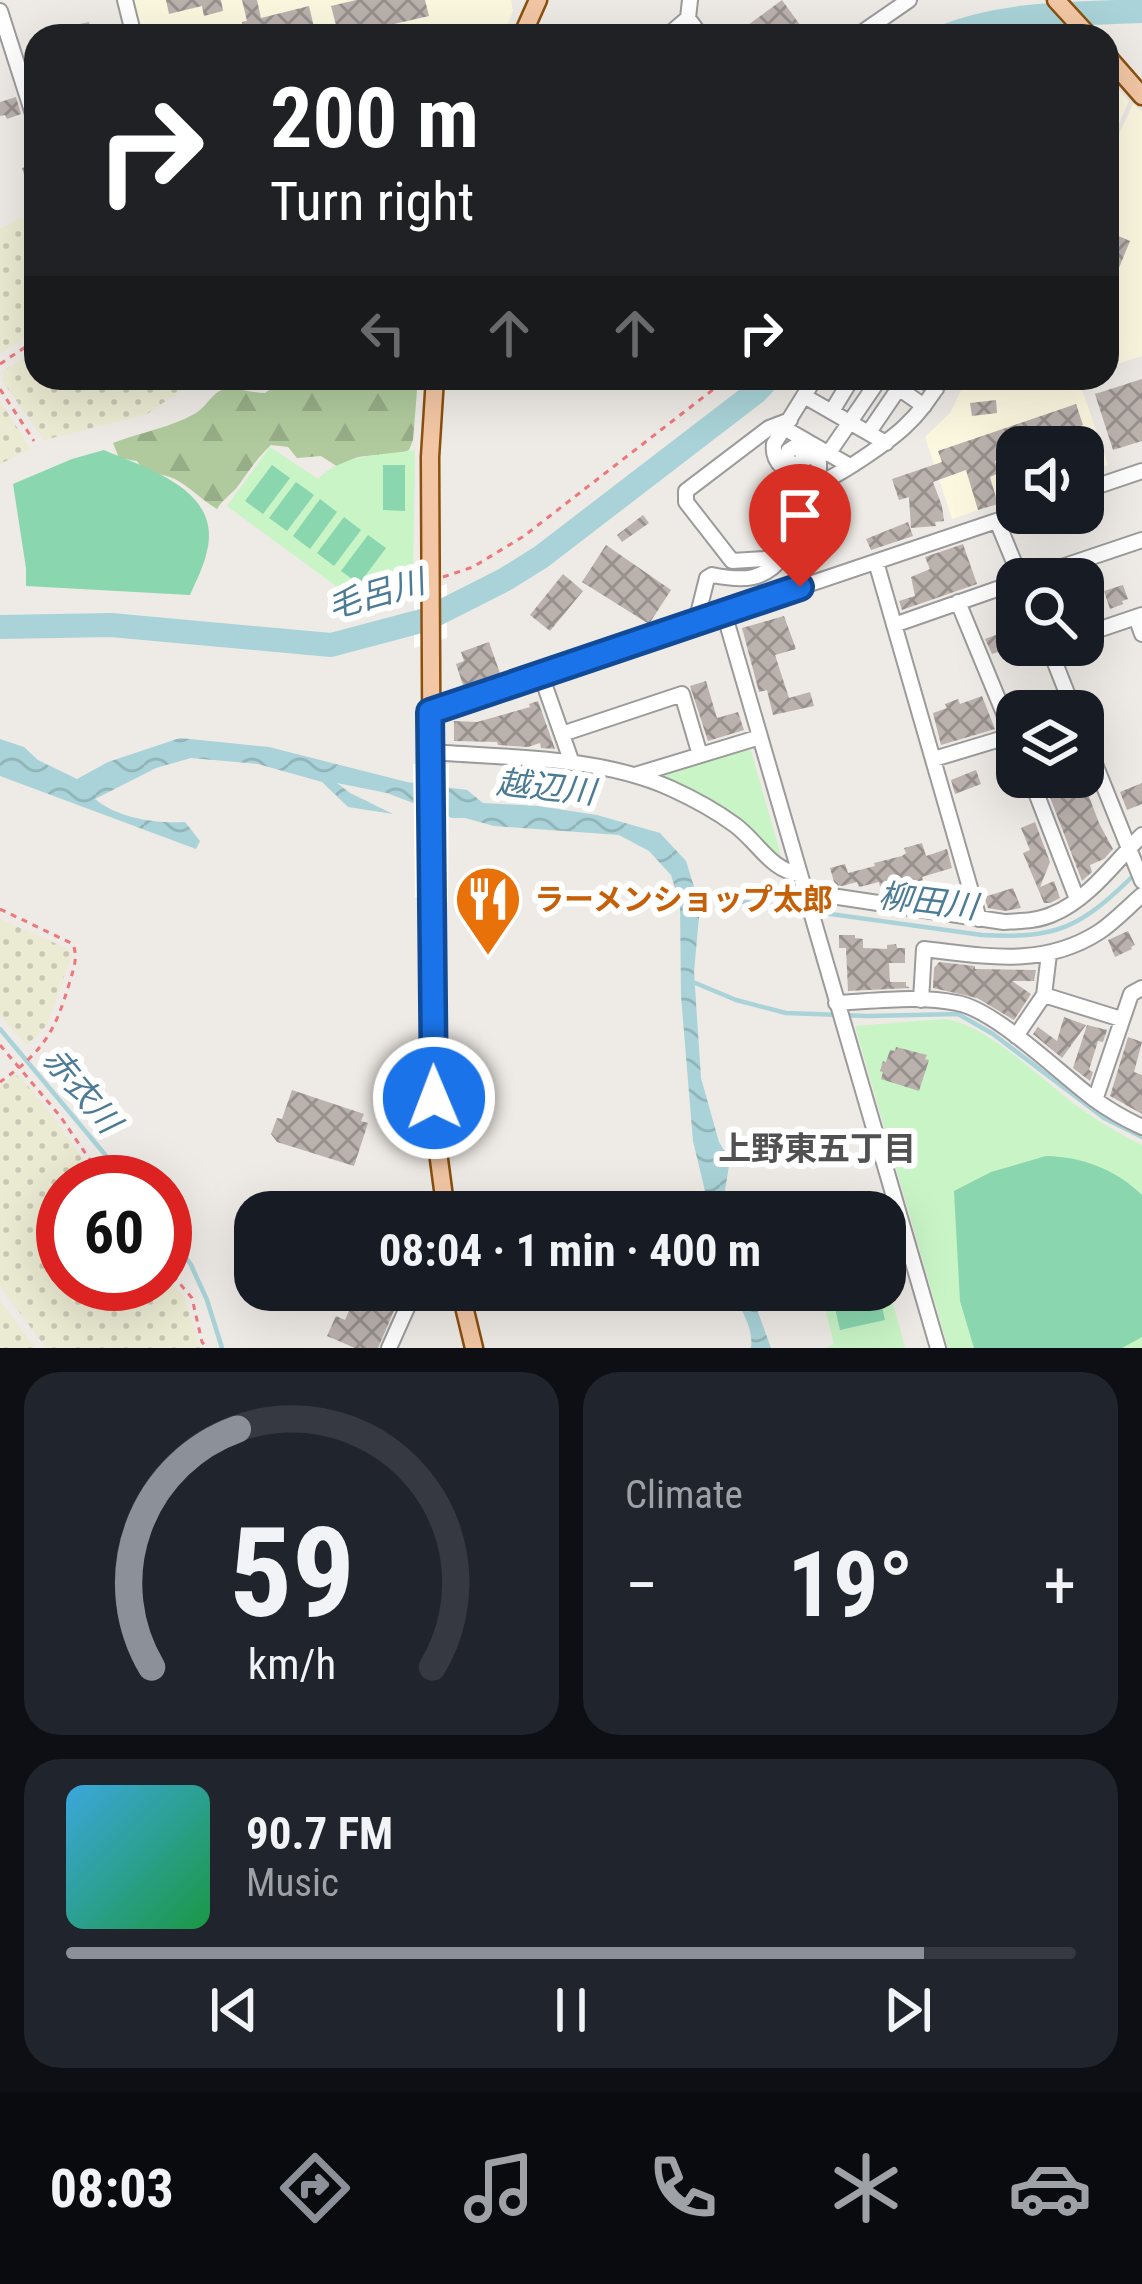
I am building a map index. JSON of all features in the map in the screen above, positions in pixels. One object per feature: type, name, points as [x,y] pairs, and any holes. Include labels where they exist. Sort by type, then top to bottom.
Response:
[{"type":"main road","points":[[1056,0],[1078,24]]},
{"type":"main road","points":[[1119,70],[1142,96]]},
{"type":"main road","points":[[434,390],[430,458],[436,583],[430,641],[431,900],[434,1098],[444,1191]]},
{"type":"main road","points":[[465,1311],[474,1348]]},
{"type":"street","points":[[689,0],[692,24]]},
{"type":"street","points":[[874,24],[909,0]]},
{"type":"street","points":[[0,11],[24,84]]},
{"type":"street","points":[[681,24],[688,18]]},
{"type":"street","points":[[781,448],[787,424],[807,390]]},
{"type":"street","points":[[832,411],[845,390]]},
{"type":"street","points":[[828,454],[873,390]]},
{"type":"street","points":[[869,432],[898,390]]},
{"type":"street","points":[[902,390],[924,406]]},
{"type":"street","points":[[825,476],[804,471],[802,450],[781,448],[773,453],[779,465],[811,484],[886,443],[912,422],[934,390]]},
{"type":"street","points":[[804,396],[886,443]]},
{"type":"street","points":[[785,554],[732,561],[685,496],[689,487],[769,428],[787,424],[850,466]]},
{"type":"street","points":[[1104,484],[1142,471]]},
{"type":"street","points":[[696,622],[712,574],[735,580],[753,577],[785,554],[818,503],[825,476]]},
{"type":"street","points":[[430,712],[996,521]]},
{"type":"street","points":[[1088,558],[1142,540]]},
{"type":"street","points":[[875,562],[979,919]]},
{"type":"street","points":[[894,625],[996,589]]},
{"type":"street","points":[[958,602],[996,691]]},
{"type":"street","points":[[724,613],[938,1348]]},
{"type":"street","points":[[1104,628],[1139,616],[1142,634]]},
{"type":"street","points":[[541,675],[572,763]]},
{"type":"street","points":[[562,734],[682,694],[700,755]]},
{"type":"street","points":[[635,775],[760,737]]},
{"type":"street","points":[[934,759],[996,743]]},
{"type":"street","points":[[431,759],[572,763],[635,775],[734,824],[778,868],[800,874]]},
{"type":"street","points":[[1104,786],[1142,881]]},
{"type":"street","points":[[1038,798],[1078,899]]},
{"type":"street","points":[[806,895],[1004,922],[1037,919],[1057,914],[1078,899],[1131,852],[1142,835]]},
{"type":"street","points":[[921,1000],[924,949],[1009,958],[1049,954],[1098,933],[1142,895]]},
{"type":"street","points":[[1016,1036],[1044,995],[1049,954]]},
{"type":"street","points":[[1095,1100],[1131,994],[1142,988]]},
{"type":"street","points":[[1044,995],[1121,1019]]},
{"type":"street","points":[[837,1004],[921,1000],[976,1009],[1095,1100],[1142,1127]]},
{"type":"street","points":[[389,1348],[406,1311]]},
{"type":"path","points":[[0,389],[34,441]]},
{"type":"path","points":[[436,583],[524,536],[713,390]]},
{"type":"path","points":[[0,908],[73,944],[77,956],[50,1036],[0,1082]]},
{"type":"path","points":[[0,1045],[87,1155]]},
{"type":"path","points":[[192,1298],[207,1348]]},
{"type":"shaded area","points":[[129,0],[511,0],[513,11],[508,24],[135,24]]},
{"type":"shaded area","points":[[1119,90],[1129,101],[1119,123]]},
{"type":"shaded area","points":[[1133,104],[1142,112],[1142,356],[1119,363],[1119,134]]},
{"type":"shaded area","points":[[961,390],[1082,390],[1095,426],[996,426],[996,504],[952,519],[925,437],[950,413]]},
{"type":"green space","points":[[24,216],[24,338],[0,354],[0,229]]},
{"type":"green space","points":[[24,357],[24,390],[182,390],[147,414],[44,440],[1,379],[2,372]]},
{"type":"green space","points":[[221,390],[417,390],[413,440],[409,450],[365,456],[338,467],[321,456],[297,458],[288,447],[271,445],[217,509],[175,479],[147,476],[137,461],[119,458],[113,443],[186,418]]},
{"type":"green space","points":[[0,401],[31,449],[0,464]]},
{"type":"green space","points":[[270,447],[318,479],[351,460],[415,450],[413,575],[386,591],[355,600],[227,506]]},
{"type":"green space","points":[[104,450],[177,484],[203,512],[209,530],[207,551],[190,595],[26,586],[13,484]]},
{"type":"green space","points":[[272,465],[290,478],[263,514],[245,501]]},
{"type":"green space","points":[[383,465],[405,465],[405,511],[383,510]]},
{"type":"green space","points":[[296,482],[314,495],[287,531],[269,518]]},
{"type":"green space","points":[[320,499],[337,512],[310,549],[293,536]]},
{"type":"green space","points":[[344,517],[361,530],[334,566],[317,553]]},
{"type":"green space","points":[[368,535],[386,548],[359,584],[341,571]]},
{"type":"green space","points":[[746,748],[751,751],[781,856],[777,858],[724,811],[660,779],[659,774]]},
{"type":"green space","points":[[0,919],[72,954],[47,1025],[27,1045],[0,1015]]},
{"type":"green space","points":[[944,1019],[960,1023],[995,1042],[1077,1106],[1142,1145],[1142,1348],[948,1348],[855,1026]]},
{"type":"green space","points":[[15,1075],[20,1077],[80,1155],[36,1155],[36,1311],[189,1311],[200,1348],[46,1348],[0,1286],[0,1087]]},
{"type":"green space","points":[[1046,1156],[1098,1166],[1142,1195],[1142,1337],[1122,1348],[974,1348],[960,1301],[954,1191],[991,1172]]},
{"type":"green space","points":[[0,1301],[35,1348],[0,1348]]},
{"type":"green space","points":[[825,1311],[895,1311],[905,1348],[826,1348],[834,1344]]},
{"type":"green space","points":[[836,1311],[883,1311],[885,1320],[840,1330]]},
{"type":"water","points":[[180,738],[269,747],[407,782],[467,790],[483,803],[597,815],[660,833],[686,861],[700,906],[694,972],[701,1078],[719,1142],[730,1160],[725,1191],[705,1191],[693,1141],[681,996],[680,904],[671,875],[649,851],[619,835],[494,826],[452,818],[387,793],[337,783],[393,814],[348,807],[322,782],[258,764],[191,758],[156,768],[95,799],[138,818],[185,822],[200,841],[196,849],[0,776],[0,739],[24,747],[38,760],[77,779],[108,762]]},
{"type":"water","points":[[742,1311],[758,1311],[771,1348],[751,1348]]},
{"type":"pier","points":[[447,584],[447,638],[414,648],[414,594]]},
{"type":"pier","points":[[413,764],[449,764],[448,903],[415,897]]},
{"type":"building","points":[[166,0],[221,0],[223,11],[204,16],[202,6],[169,14]]},
{"type":"building","points":[[242,0],[257,0],[261,18],[309,6],[313,24],[242,24],[247,21]]},
{"type":"building","points":[[356,0],[425,0],[429,16],[394,24],[336,24],[331,6]]},
{"type":"building","points":[[782,0],[799,24],[749,24]]},
{"type":"building","points":[[16,97],[21,114],[7,119],[0,116],[0,102]]},
{"type":"building","points":[[1119,236],[1130,241],[1119,268]]},
{"type":"building","points":[[1142,379],[1142,441],[1113,450],[1095,394]]},
{"type":"building","points":[[996,400],[997,413],[972,416],[970,403]]},
{"type":"building","points":[[1076,404],[1083,425],[1080,426],[1011,426]]},
{"type":"building","points":[[996,431],[996,474],[990,477],[996,505],[978,510],[966,470],[933,482],[944,521],[911,528],[909,497],[899,500],[892,479],[942,462],[938,451]]},
{"type":"building","points":[[643,515],[649,523],[622,542],[617,535]]},
{"type":"building","points":[[908,522],[913,536],[871,550],[866,539]]},
{"type":"building","points":[[963,544],[977,584],[902,610],[899,601],[915,596],[911,577],[930,569],[925,557]]},
{"type":"building","points":[[606,545],[671,590],[649,624],[582,582]]},
{"type":"building","points":[[563,574],[583,591],[550,631],[530,615]]},
{"type":"building","points":[[1123,585],[1128,599],[1110,609],[1104,591]]},
{"type":"building","points":[[784,616],[796,649],[775,655],[789,698],[810,692],[814,706],[773,715],[767,690],[759,692],[742,628]]},
{"type":"building","points":[[996,635],[996,653],[992,654],[985,639]]},
{"type":"building","points":[[489,642],[501,676],[464,688],[456,664],[464,661],[461,652]]},
{"type":"building","points":[[706,681],[717,718],[738,712],[744,730],[708,741],[690,686]]},
{"type":"building","points":[[982,696],[995,729],[941,745],[933,713],[958,699],[960,704]]},
{"type":"building","points":[[538,701],[555,749],[541,748],[540,743],[528,747],[454,741],[454,721],[477,722]]},
{"type":"building","points":[[976,770],[981,784],[955,794],[951,780]]},
{"type":"building","points":[[1142,783],[1142,804],[1127,810],[1120,792]]},
{"type":"building","points":[[1050,798],[1090,798],[1113,849],[1090,865],[1092,872],[1082,881]]},
{"type":"building","points":[[1035,822],[1050,862],[1040,887],[1054,881],[1060,898],[1050,903],[1044,903],[1023,853],[1030,850],[1021,828]]},
{"type":"building","points":[[922,843],[926,856],[947,849],[952,868],[922,877],[927,893],[921,898],[905,896],[901,882],[880,887],[879,882],[859,887],[857,882],[835,885],[830,868],[845,864],[848,873],[875,866]]},
{"type":"building","points":[[1013,888],[1021,908],[988,908],[984,897]]},
{"type":"building","points":[[1128,931],[1135,945],[1115,957],[1108,940]]},
{"type":"building","points":[[839,935],[863,939],[863,948],[887,949],[896,944],[905,948],[905,963],[889,963],[890,982],[906,982],[910,988],[848,991],[846,948],[839,948]]},
{"type":"building","points":[[939,962],[975,969],[1036,970],[1034,981],[1012,981],[1031,994],[1014,1020],[977,998],[933,988]]},
{"type":"building","points":[[1064,1017],[1086,1025],[1062,1058],[1033,1034],[1038,1027],[1057,1041]]},
{"type":"building","points":[[1087,1025],[1107,1030],[1103,1042],[1098,1041],[1090,1081],[1073,1068]]},
{"type":"building","points":[[1128,1037],[1142,1042],[1134,1072],[1142,1075],[1142,1114],[1110,1096]]},
{"type":"building","points":[[896,1047],[927,1055],[919,1091],[881,1079],[883,1061]]},
{"type":"building","points":[[292,1090],[364,1114],[361,1121],[368,1123],[354,1166],[277,1142],[271,1134]]},
{"type":"building","points":[[349,1311],[394,1311],[378,1348],[355,1348],[327,1336],[336,1316],[345,1320]]},
{"type":"waterway","name":"毛呂川","points":[[989,24],[1142,11]]},
{"type":"waterway","name":"毛呂川","points":[[0,627],[111,625],[331,645],[425,620],[541,557],[758,390]]},
{"type":"waterway","name":"柳田川","points":[[694,895],[982,935],[1030,935],[1082,918],[1134,875]]},
{"type":"waterway","points":[[693,982],[786,1013],[958,1014],[993,1034],[1104,1118],[1142,1137]]},
{"type":"waterway","name":"赤衣川","points":[[0,1029],[105,1155]]},
{"type":"waterway","name":"赤衣川","points":[[192,1267],[222,1348]]},
{"type":"place","name":"ラーメンショップ太郎","points":[[488,958]]},
{"type":"district","name":"上野東五丁目","points":[[817,1148]]},
{"type":"route","points":[[434,1098],[430,712],[800,587]]},
{"type":"water label","name":"越辺川","points":[[546,787]]}]
